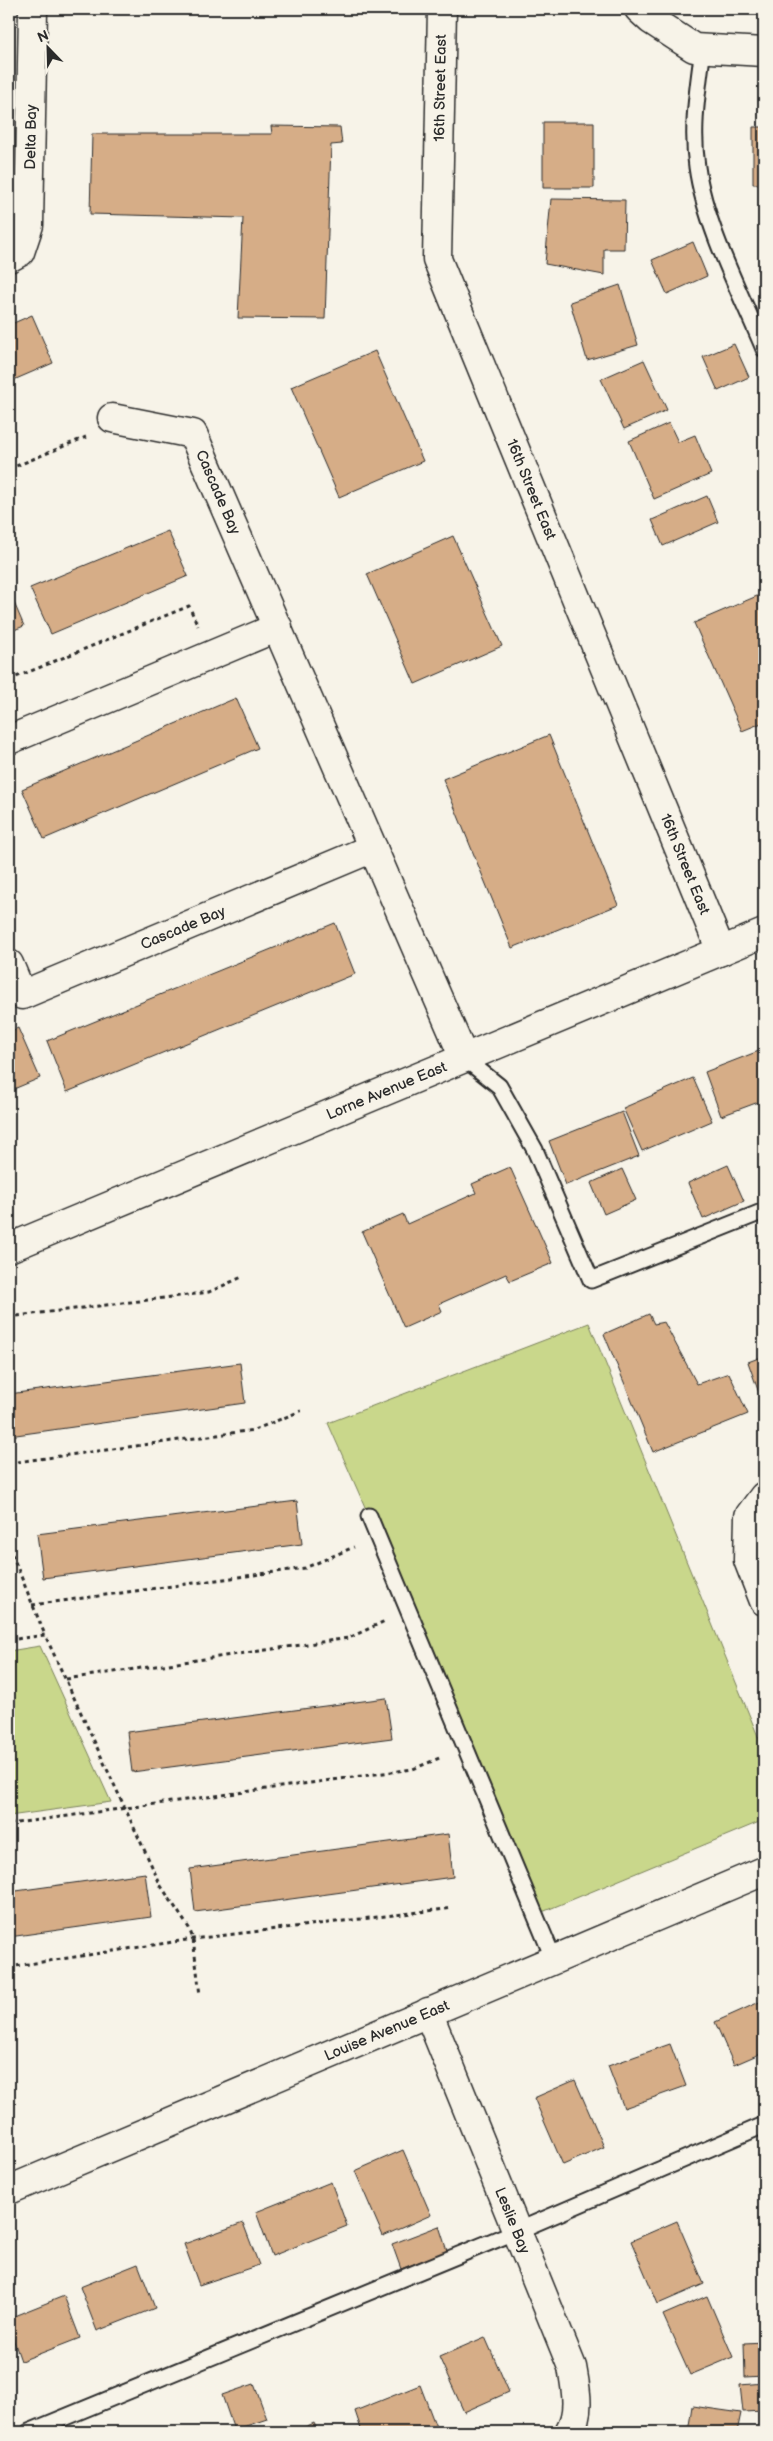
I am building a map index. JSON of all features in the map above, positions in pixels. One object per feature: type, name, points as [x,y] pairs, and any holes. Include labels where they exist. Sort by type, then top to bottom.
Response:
[{"type":"street","name":"Delta Bay","points":[[9,258],[20,252],[29,225],[33,9]]},
{"type":"street","name":"16th Street East","points":[[442,9],[437,259],[721,951]]},
{"type":"street","points":[[639,9],[651,20],[694,48],[764,52]]},
{"type":"street","name":"Cascade Bay","points":[[112,418],[193,434],[464,1058]]},
{"type":"street","points":[[9,740],[278,627]]},
{"type":"street","name":"Cascade Bay","points":[[10,970],[22,994],[373,848]]},
{"type":"street","name":"Lorne Avenue East","points":[[9,1248],[764,932]]},
{"type":"street","points":[[764,1496],[749,1516],[748,1560],[764,1601]]},
{"type":"street","name":"Louise Avenue East","points":[[9,2190],[764,1871]]},
{"type":"street","name":"Leslie Bay","points":[[428,2012],[572,2367],[578,2397],[574,2423],[569,2432]]},
{"type":"lane","points":[[703,48],[695,117],[696,165],[704,205],[764,349]]},
{"type":"lane","points":[[464,1058],[499,1086],[535,1150],[591,1280],[764,1211]]},
{"type":"lane","points":[[369,1516],[554,1960]]},
{"type":"lane","points":[[29,2432],[517,2231],[764,2125]]},
{"type":"path","points":[[9,469],[97,433],[112,418]]},
{"type":"path","points":[[9,680],[189,606],[211,655]]},
{"type":"path","points":[[9,1317],[209,1292],[242,1277]]},
{"type":"path","points":[[9,1463],[254,1430],[301,1411]]},
{"type":"path","points":[[32,1605],[304,1568],[378,1537]]},
{"type":"path","points":[[9,1547],[45,1635],[161,1886],[189,1928],[193,1939],[200,1995]]},
{"type":"path","points":[[66,1680],[349,1638],[409,1610]]},
{"type":"path","points":[[9,1640],[45,1635]]},
{"type":"path","points":[[9,1824],[413,1769],[465,1748]]},
{"type":"path","points":[[9,1966],[193,1939],[453,1908]]},
{"type":"green space","points":[[589,1323],[764,1751],[764,1820],[535,1915],[369,1516],[328,1423]]},
{"type":"green space","points":[[40,1646],[111,1802],[9,1816],[9,1651]]},
{"type":"building","points":[[543,122],[594,122],[594,188],[543,188]]},
{"type":"building","points":[[271,126],[340,127],[342,144],[331,145],[325,319],[238,318],[243,218],[90,214],[92,134],[272,134]]},
{"type":"building","points":[[753,127],[764,127],[764,184],[753,184]]},
{"type":"building","points":[[551,199],[625,200],[624,249],[604,249],[604,275],[545,264]]},
{"type":"building","points":[[693,242],[707,276],[667,294],[652,260]]},
{"type":"building","points":[[764,270],[764,289],[757,273]]},
{"type":"building","points":[[620,285],[638,345],[587,360],[570,302]]},
{"type":"building","points":[[32,315],[53,363],[9,382],[9,325]]},
{"type":"building","points":[[734,344],[749,377],[718,391],[703,357]]},
{"type":"building","points":[[375,351],[423,461],[339,497],[291,387]]},
{"type":"building","points":[[644,360],[667,410],[624,429],[601,379]]},
{"type":"building","points":[[669,423],[678,442],[695,435],[711,474],[654,499],[629,441]]},
{"type":"building","points":[[707,496],[718,522],[663,546],[652,520]]},
{"type":"building","points":[[168,531],[188,576],[51,634],[30,588]]},
{"type":"building","points":[[453,536],[502,646],[415,684],[367,574]]},
{"type":"building","points":[[9,591],[24,626],[9,632]]},
{"type":"building","points":[[764,593],[764,722],[742,731],[694,623]]},
{"type":"building","points":[[236,698],[258,748],[44,839],[22,789]]},
{"type":"building","points":[[549,735],[618,905],[512,948],[443,779]]},
{"type":"building","points":[[335,923],[355,974],[67,1092],[47,1041]]},
{"type":"building","points":[[18,1028],[40,1078],[9,1091],[9,1032]]},
{"type":"building","points":[[764,1049],[764,1100],[721,1116],[705,1072]]},
{"type":"building","points":[[693,1078],[712,1121],[642,1151],[623,1108]]},
{"type":"building","points":[[622,1112],[639,1156],[566,1185],[549,1141]]},
{"type":"building","points":[[728,1165],[744,1201],[703,1219],[688,1183]]},
{"type":"building","points":[[510,1167],[553,1263],[510,1281],[506,1274],[439,1304],[442,1311],[404,1328],[362,1232],[403,1214],[407,1224],[476,1193],[472,1184]]},
{"type":"building","points":[[622,1169],[636,1200],[604,1214],[591,1183]]},
{"type":"building","points":[[649,1314],[654,1324],[664,1322],[697,1384],[729,1373],[748,1414],[653,1452],[604,1334]]},
{"type":"building","points":[[764,1356],[764,1407],[748,1362]]},
{"type":"building","points":[[240,1363],[245,1403],[9,1436],[9,1394]]},
{"type":"building","points":[[297,1501],[302,1544],[43,1578],[37,1534]]},
{"type":"building","points":[[386,1698],[392,1738],[132,1772],[127,1732]]},
{"type":"building","points":[[448,1834],[453,1877],[195,1912],[190,1869]]},
{"type":"building","points":[[145,1873],[151,1917],[9,1937],[9,1892]]},
{"type":"building","points":[[764,2000],[764,2052],[734,2065],[715,2022]]},
{"type":"building","points":[[670,2044],[686,2086],[624,2108],[608,2066]]},
{"type":"building","points":[[575,2080],[604,2147],[563,2165],[534,2098]]},
{"type":"building","points":[[403,2150],[431,2215],[383,2236],[355,2171]]},
{"type":"building","points":[[331,2182],[347,2226],[272,2256],[256,2212]]},
{"type":"building","points":[[677,2221],[704,2284],[658,2304],[631,2241]]},
{"type":"building","points":[[243,2223],[259,2265],[199,2285],[184,2244]]},
{"type":"building","points":[[439,2226],[447,2251],[401,2269],[392,2244]]},
{"type":"building","points":[[138,2264],[155,2308],[97,2331],[80,2287]]},
{"type":"building","points":[[64,2296],[80,2338],[21,2361],[9,2327],[9,2318]]},
{"type":"building","points":[[707,2296],[733,2357],[690,2375],[663,2315]]},
{"type":"building","points":[[485,2337],[509,2392],[464,2412],[439,2357]]},
{"type":"building","points":[[764,2342],[764,2376],[745,2377],[744,2343]]},
{"type":"building","points":[[764,2383],[764,2411],[743,2412],[740,2385]]},
{"type":"building","points":[[254,2384],[267,2419],[234,2430],[222,2395]]},
{"type":"building","points":[[420,2385],[436,2427],[423,2432],[362,2432],[355,2411]]},
{"type":"building","points":[[692,2406],[741,2413],[737,2432],[688,2432]]},
{"type":"building","points":[[314,2423],[318,2432],[294,2432]]}]
